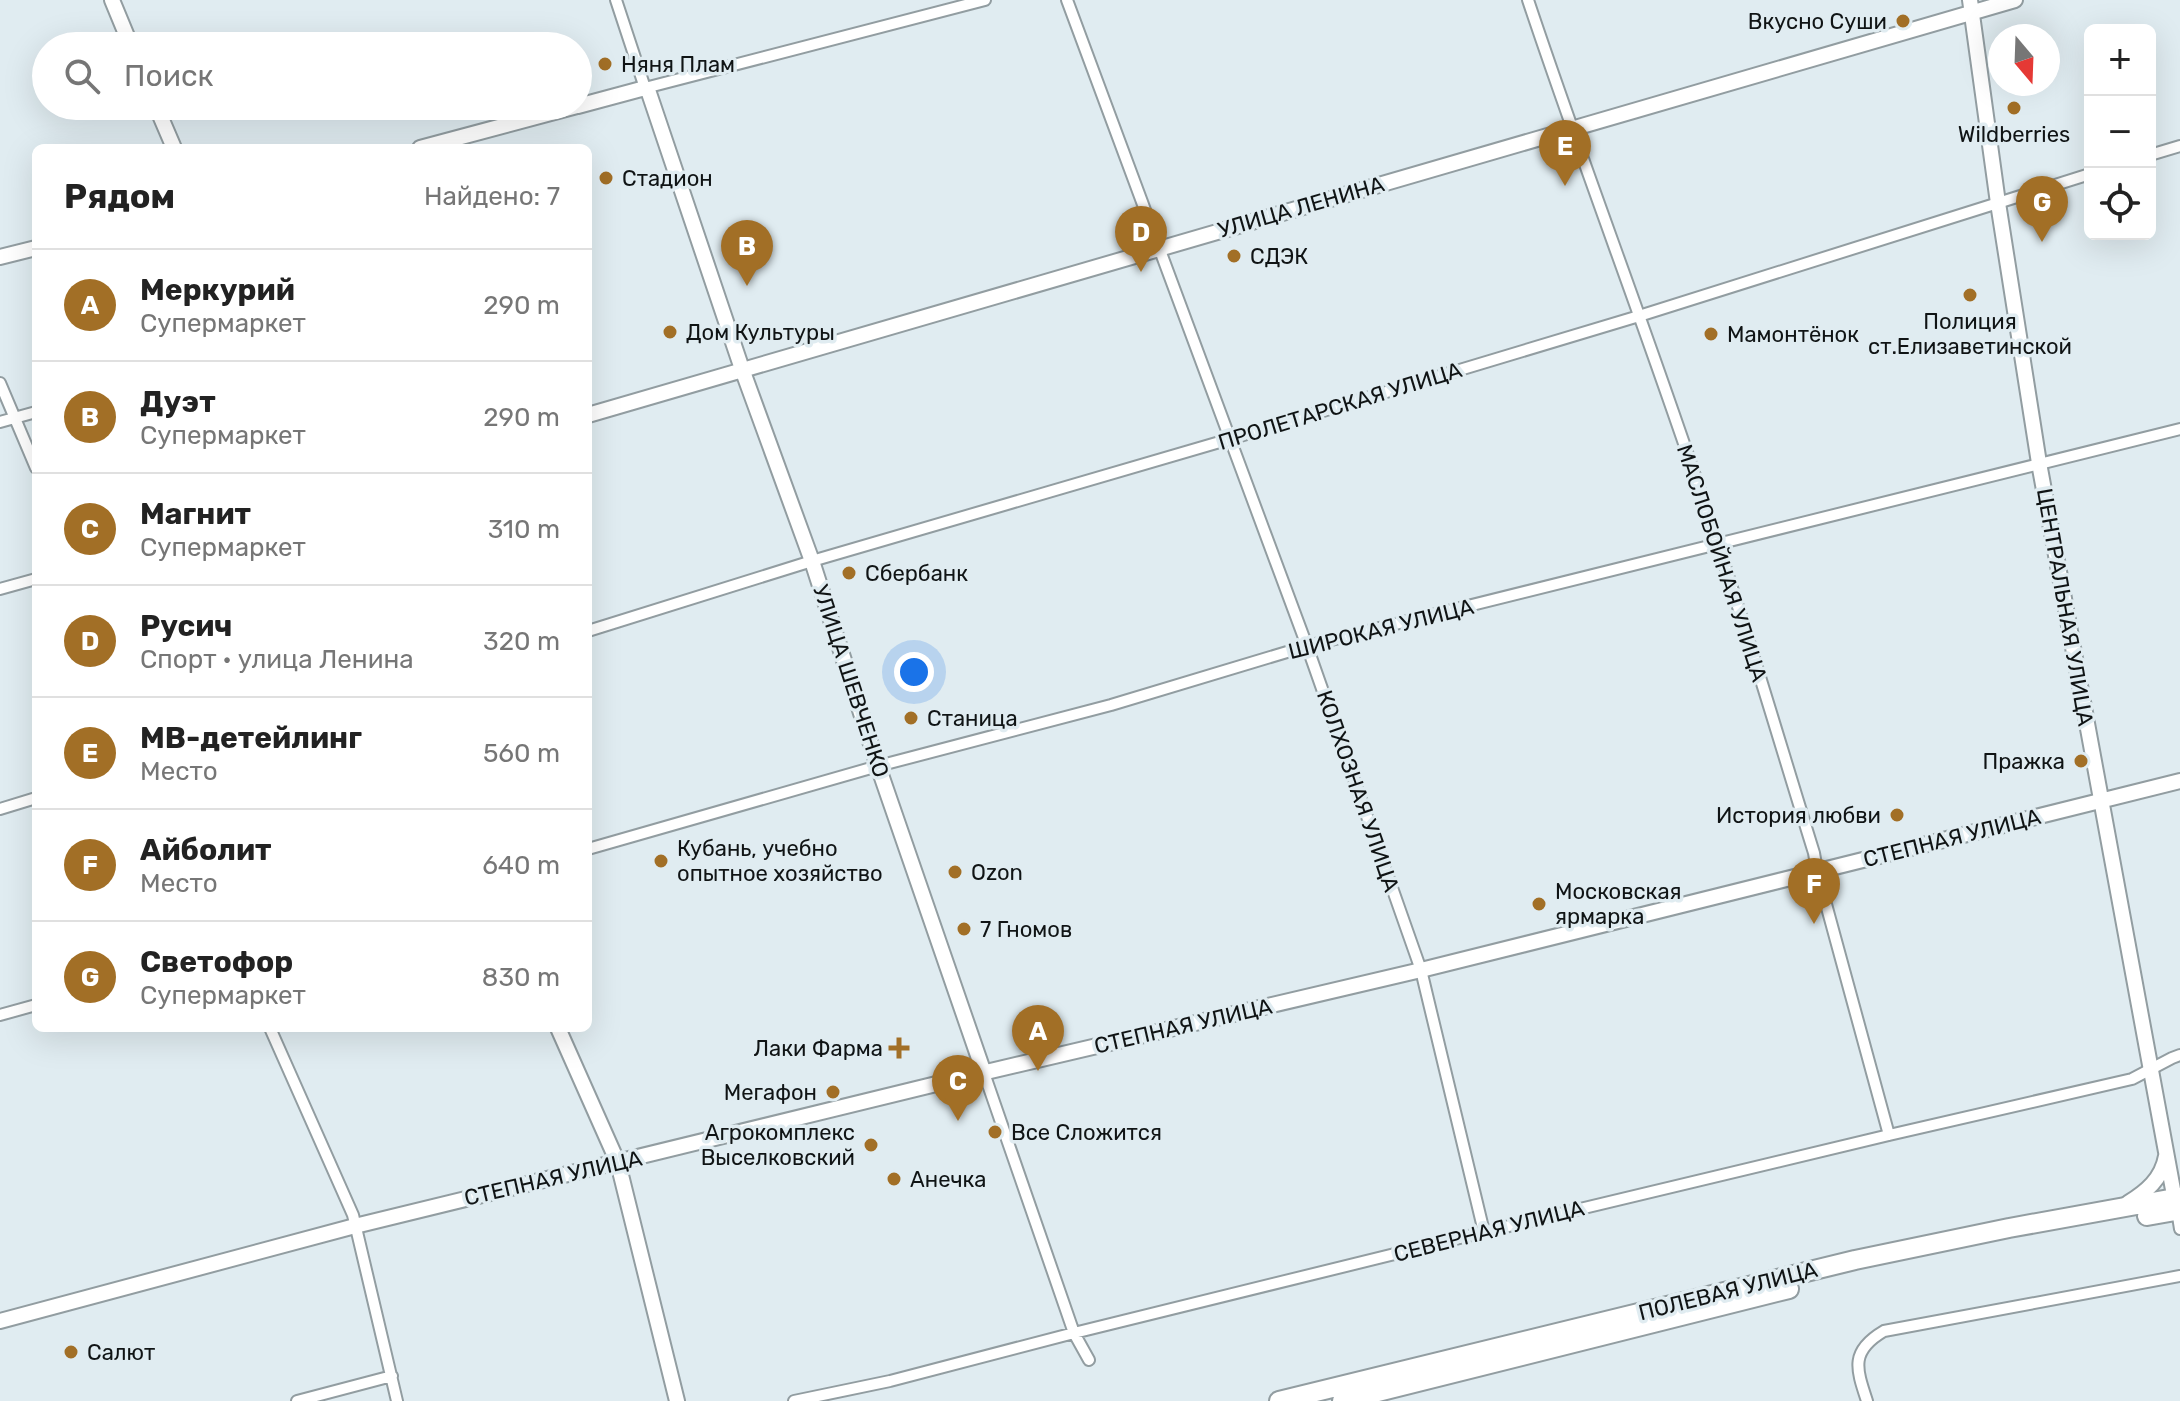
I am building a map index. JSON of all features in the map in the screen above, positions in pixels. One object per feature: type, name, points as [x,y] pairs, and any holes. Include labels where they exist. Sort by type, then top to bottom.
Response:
[{"type":"highway","name":"ПОЛЕВАЯ УЛИЦА","points":[[1279,1401],[1855,1260],[2118,1209],[2178,1209]]},
{"type":"highway","name":"ПОЛЕВАЯ УЛИЦА","points":[[1342,1401],[1859,1272],[2012,1239],[2178,1209]]},
{"type":"street","points":[[112,0],[125,32]]},
{"type":"street","name":"УЛИЦА ШЕВЧЕНКО","points":[[616,0],[742,369],[812,561],[878,766],[1074,1333],[1089,1360]]},
{"type":"street","points":[[592,102],[985,0]]},
{"type":"street","name":"КОЛХОЗНАЯ УЛИЦА","points":[[1067,0],[1307,646],[1421,970],[1484,1232]]},
{"type":"street","name":"МАСЛОБОЙНАЯ УЛИЦА","points":[[1528,0],[1718,545],[1809,838],[1889,1135]]},
{"type":"street","name":"УЛИЦА ЛЕНИНА","points":[[592,414],[1571,129],[1971,6],[2015,0]]},
{"type":"street","name":"ЦЕНТРАЛЬНАЯ УЛИЦА","points":[[1971,6],[2039,463],[2178,1209]]},
{"type":"street","points":[[162,120],[172,144]]},
{"type":"street","points":[[435,144],[525,120]]},
{"type":"street","points":[[2156,153],[2180,146]]},
{"type":"street","name":"ПРОЛЕТАРСКАЯ УЛИЦА","points":[[592,630],[812,561],[1639,316],[2084,176]]},
{"type":"street","points":[[0,257],[32,249]]},
{"type":"street","points":[[0,383],[32,458]]},
{"type":"street","points":[[0,422],[32,413]]},
{"type":"street","name":"ШИРОКАЯ УЛИЦА","points":[[592,848],[878,766],[1111,705],[1307,646],[2180,429]]},
{"type":"street","points":[[0,589],[32,580]]},
{"type":"street","name":"СТЕПНАЯ УЛИЦА","points":[[0,1321],[355,1226],[1421,970],[2180,781]]},
{"type":"street","points":[[0,809],[32,799]]},
{"type":"street","points":[[0,1015],[32,1006]]},
{"type":"street","points":[[272,1032],[353,1215],[397,1401]]},
{"type":"street","points":[[560,1032],[618,1163],[677,1401]]},
{"type":"street","name":"СЕВЕРНАЯ УЛИЦА","points":[[794,1401],[890,1381],[1484,1232],[2132,1079],[2180,1055]]},
{"type":"street","points":[[2166,1152],[2180,1175]]},
{"type":"street","points":[[2118,1209],[2151,1187],[2164,1163],[2166,1152]]},
{"type":"street","points":[[1867,1401],[1857,1364],[1860,1351],[1870,1339],[1884,1331],[2180,1276]]},
{"type":"street","points":[[297,1401],[392,1376]]},
{"type":"place","name":"Вкусно Суши","points":[[1903,21]]},
{"type":"place","name":"Няня Плам","points":[[605,64]]},
{"type":"place","name":"Wildberries","points":[[2014,108]]},
{"type":"place","name":"Стадион","points":[[606,178]]},
{"type":"place","name":"MB-детейлинг","points":[[1565,186]]},
{"type":"place","name":"Светофор","points":[[2042,242]]},
{"type":"place","name":"СДЭК","points":[[1234,256]]},
{"type":"place","name":"Русич","points":[[1141,272]]},
{"type":"place","name":"Дуэт","points":[[747,286]]},
{"type":"place","name":"Полиция ст.Елизаветинской","points":[[1970,295]]},
{"type":"place","name":"Дом Культуры","points":[[670,332]]},
{"type":"place","name":"Мамонтёнок","points":[[1711,334]]},
{"type":"place","name":"Сбербанк","points":[[849,573]]},
{"type":"place","name":"Станица","points":[[911,718]]},
{"type":"place","name":"Пражка","points":[[2081,761]]},
{"type":"place","name":"История любви","points":[[1897,815]]},
{"type":"place","name":"Кубань, учебно опытное хозяйство","points":[[661,861]]},
{"type":"place","name":"Ozon","points":[[955,872]]},
{"type":"place","name":"Московская ярмарка","points":[[1539,904]]},
{"type":"place","name":"Айболит","points":[[1814,924]]},
{"type":"place","name":"7 Гномов","points":[[964,929]]},
{"type":"place","name":"Лаки Фарма","points":[[899,1048]]},
{"type":"place","name":"Меркурий","points":[[1038,1071]]},
{"type":"place","name":"Мегафон","points":[[833,1092]]},
{"type":"place","name":"Магнит","points":[[958,1121]]},
{"type":"place","name":"Все Сложится","points":[[995,1132]]},
{"type":"place","name":"Агрокомплекс Выселковский","points":[[871,1145]]},
{"type":"place","name":"Анечка","points":[[894,1179]]},
{"type":"place","name":"Салют","points":[[71,1352]]}]
